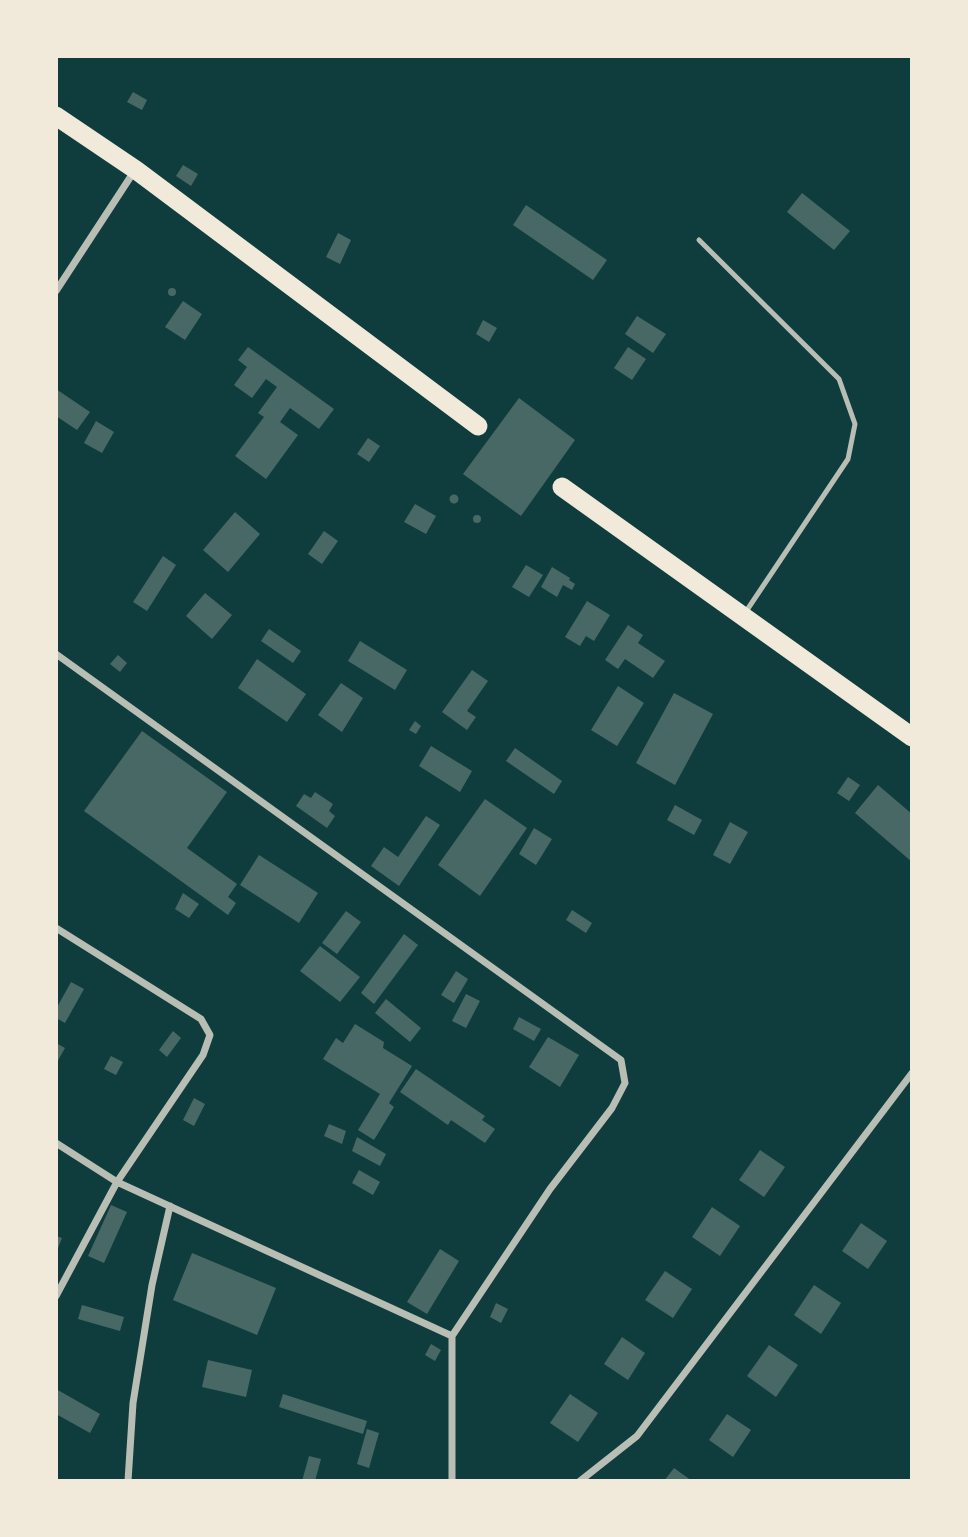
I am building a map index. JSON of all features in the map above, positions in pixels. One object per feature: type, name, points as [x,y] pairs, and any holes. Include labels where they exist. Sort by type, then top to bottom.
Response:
[{"type":"highway","points":[[56,116],[136,170],[478,426]]},
{"type":"highway","points":[[562,488],[912,737]]},
{"type":"street","points":[[56,291],[136,170]]},
{"type":"street","points":[[56,654],[621,1060],[625,1083],[612,1108],[550,1189],[452,1336],[452,1481]]},
{"type":"street","points":[[56,928],[201,1018],[210,1035],[203,1055],[117,1182],[56,1296]]},
{"type":"street","points":[[580,1481],[637,1436],[912,1073]]},
{"type":"street","points":[[56,1143],[117,1182],[452,1336]]},
{"type":"street","points":[[128,1481],[133,1403],[152,1285],[170,1206]]},
{"type":"lane","points":[[699,240],[839,379],[855,424],[848,459],[743,616]]},
{"type":"building","points":[[133,92],[147,100],[142,110],[127,102]]},
{"type":"building","points":[[183,165],[198,174],[191,186],[176,176]]},
{"type":"building","points":[[802,193],[850,231],[834,250],[787,212]]},
{"type":"building","points":[[526,205],[607,260],[593,280],[513,225]]},
{"type":"building","points":[[338,233],[351,240],[340,264],[326,257]]},
{"type":"building","points":[[172,288],[176,292],[172,296],[168,292]]},
{"type":"building","points":[[183,301],[202,314],[185,340],[165,327]]},
{"type":"building","points":[[637,316],[666,334],[653,353],[625,334]]},
{"type":"building","points":[[483,320],[497,328],[489,342],[476,334]]},
{"type":"building","points":[[248,347],[334,409],[319,429],[290,408],[280,422],[298,435],[266,479],[235,456],[264,417],[258,413],[277,387],[266,379],[252,398],[234,385],[247,367],[238,360]]},
{"type":"building","points":[[628,347],[646,359],[632,380],[614,368]]},
{"type":"building","points":[[56,389],[90,412],[77,430],[56,416]]},
{"type":"building","points":[[519,398],[575,440],[521,516],[463,474]]},
{"type":"building","points":[[96,421],[114,432],[102,453],[84,443]]},
{"type":"building","points":[[368,438],[380,446],[369,462],[357,454]]},
{"type":"building","points":[[454,495],[458,499],[454,503],[450,499]]},
{"type":"building","points":[[415,504],[436,516],[426,534],[404,522]]},
{"type":"building","points":[[235,512],[260,534],[228,572],[203,550]]},
{"type":"building","points":[[477,515],[481,519],[477,523],[473,519]]},
{"type":"building","points":[[324,531],[338,541],[322,564],[308,554]]},
{"type":"building","points":[[163,556],[176,565],[147,611],[133,602]]},
{"type":"building","points":[[526,565],[543,575],[529,597],[512,587]]},
{"type":"building","points":[[552,567],[570,578],[575,584],[572,590],[563,585],[557,597],[541,587]]},
{"type":"building","points":[[205,593],[232,615],[212,639],[186,616]]},
{"type":"building","points":[[587,601],[610,615],[594,641],[586,636],[580,646],[565,637]]},
{"type":"building","points":[[628,625],[643,635],[638,643],[665,661],[653,678],[625,659],[618,669],[605,660]]},
{"type":"building","points":[[269,629],[301,651],[293,663],[261,641]]},
{"type":"building","points":[[360,641],[407,670],[395,690],[348,661]]},
{"type":"building","points":[[118,655],[127,663],[120,672],[110,664]]},
{"type":"building","points":[[257,659],[306,694],[287,722],[238,688]]},
{"type":"building","points":[[472,670],[488,681],[467,711],[476,717],[467,730],[442,712]]},
{"type":"building","points":[[341,683],[363,698],[342,732],[318,715]]},
{"type":"building","points":[[618,686],[644,703],[617,746],[591,730]]},
{"type":"building","points":[[674,693],[713,714],[675,785],[636,763]]},
{"type":"building","points":[[415,721],[421,726],[416,734],[409,730]]},
{"type":"building","points":[[142,731],[227,792],[187,848],[237,884],[228,897],[236,903],[228,915],[84,811]]},
{"type":"building","points":[[431,746],[472,771],[460,792],[419,766]]},
{"type":"building","points":[[515,748],[562,781],[554,794],[506,761]]},
{"type":"building","points":[[848,777],[860,785],[849,801],[837,793]]},
{"type":"building","points":[[878,785],[912,814],[912,862],[855,813]]},
{"type":"building","points":[[315,792],[333,804],[329,811],[335,816],[327,828],[296,806],[304,794],[311,798]]},
{"type":"building","points":[[485,799],[527,828],[480,896],[438,865]]},
{"type":"building","points":[[675,805],[702,820],[694,835],[667,820]]},
{"type":"building","points":[[426,816],[440,825],[399,886],[371,866],[384,847],[398,857]]},
{"type":"building","points":[[730,822],[748,832],[730,864],[713,855]]},
{"type":"building","points":[[534,828],[552,839],[536,865],[519,854]]},
{"type":"building","points":[[259,855],[318,893],[299,923],[240,885]]},
{"type":"building","points":[[183,893],[199,904],[189,918],[175,909]]},
{"type":"building","points":[[572,910],[592,923],[586,933],[566,920]]},
{"type":"building","points":[[346,911],[361,922],[337,954],[322,943]]},
{"type":"building","points":[[404,934],[418,945],[374,1004],[361,993]]},
{"type":"building","points":[[320,946],[360,977],[340,1002],[300,971]]},
{"type":"building","points":[[456,971],[468,979],[454,1003],[441,995]]},
{"type":"building","points":[[71,982],[84,989],[65,1023],[56,1018],[56,1009]]},
{"type":"building","points":[[466,994],[480,1001],[466,1028],[452,1021]]},
{"type":"building","points":[[386,999],[421,1028],[410,1042],[375,1013]]},
{"type":"building","points":[[519,1017],[541,1029],[534,1041],[513,1029]]},
{"type":"building","points":[[355,1024],[384,1042],[383,1048],[412,1066],[389,1103],[394,1107],[374,1140],[358,1130],[380,1094],[323,1059],[336,1038],[343,1043]]},
{"type":"building","points":[[173,1031],[181,1038],[167,1057],[159,1050]]},
{"type":"building","points":[[548,1037],[579,1055],[560,1087],[529,1067]]},
{"type":"building","points":[[56,1043],[65,1048],[56,1064]]},
{"type":"building","points":[[111,1056],[123,1062],[116,1075],[104,1069]]},
{"type":"building","points":[[416,1069],[485,1116],[482,1120],[495,1129],[485,1143],[451,1120],[448,1125],[400,1092]]},
{"type":"building","points":[[194,1098],[205,1104],[194,1126],[183,1120]]},
{"type":"building","points":[[329,1124],[346,1131],[342,1144],[324,1136]]},
{"type":"building","points":[[357,1137],[386,1154],[380,1166],[352,1151]]},
{"type":"building","points":[[760,1150],[785,1167],[764,1197],[739,1180]]},
{"type":"building","points":[[359,1170],[380,1182],[373,1195],[352,1183]]},
{"type":"building","points":[[111,1205],[127,1212],[104,1263],[88,1256]]},
{"type":"building","points":[[712,1207],[740,1226],[720,1256],[692,1237]]},
{"type":"building","points":[[861,1223],[887,1241],[868,1269],[842,1251]]},
{"type":"building","points":[[56,1236],[62,1238],[56,1253]]},
{"type":"building","points":[[440,1249],[459,1261],[427,1314],[407,1302]]},
{"type":"building","points":[[192,1253],[276,1288],[257,1335],[173,1300]]},
{"type":"building","points":[[665,1271],[692,1289],[673,1318],[645,1300]]},
{"type":"building","points":[[814,1285],[841,1303],[821,1334],[794,1315]]},
{"type":"building","points":[[496,1303],[508,1309],[501,1323],[490,1317]]},
{"type":"building","points":[[82,1305],[124,1317],[120,1331],[78,1319]]},
{"type":"building","points":[[622,1337],[645,1353],[628,1380],[604,1364]]},
{"type":"building","points":[[431,1344],[441,1350],[435,1361],[425,1355]]},
{"type":"building","points":[[769,1345],[798,1365],[776,1397],[747,1376]]},
{"type":"building","points":[[208,1360],[252,1370],[246,1397],[202,1387]]},
{"type":"building","points":[[56,1389],[100,1414],[90,1433],[56,1414]]},
{"type":"building","points":[[283,1394],[367,1421],[363,1434],[279,1407]]},
{"type":"building","points":[[570,1394],[598,1413],[578,1442],[550,1423]]},
{"type":"building","points":[[727,1414],[751,1430],[733,1457],[709,1440]]},
{"type":"building","points":[[367,1429],[379,1433],[369,1468],[357,1464]]},
{"type":"building","points":[[309,1456],[321,1459],[315,1481],[302,1481]]},
{"type":"building","points":[[674,1468],[692,1481],[664,1481]]}]
